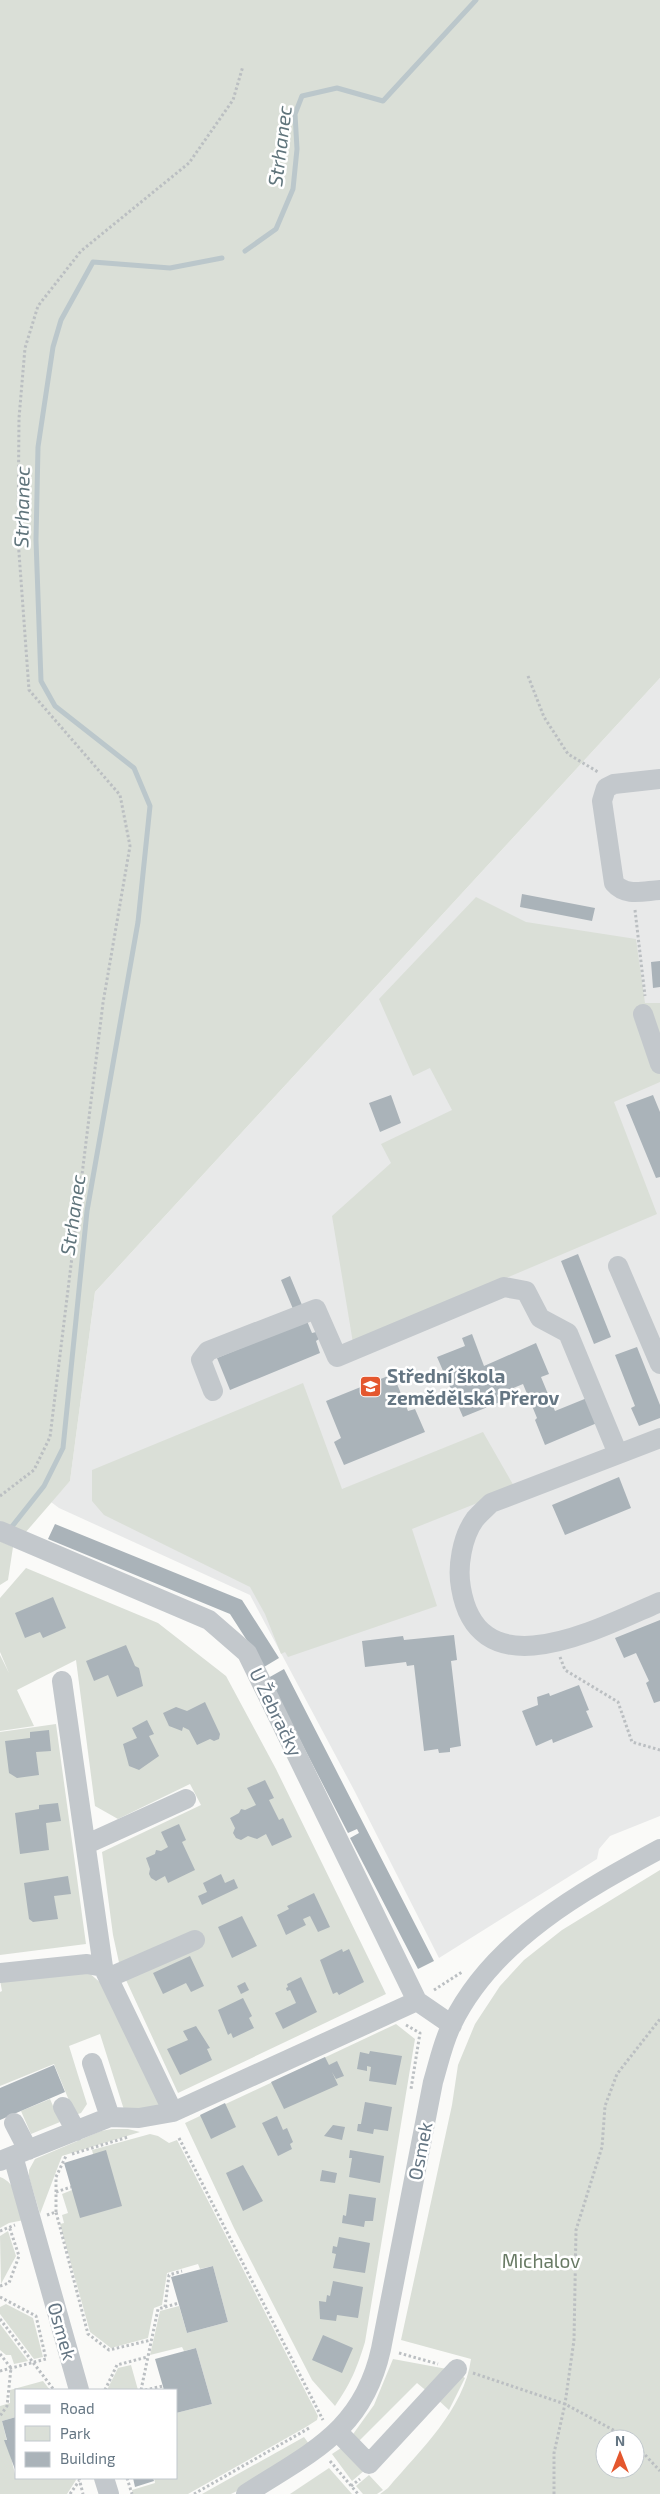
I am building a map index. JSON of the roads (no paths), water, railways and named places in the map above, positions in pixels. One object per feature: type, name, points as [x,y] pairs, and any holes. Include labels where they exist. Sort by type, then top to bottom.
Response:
[{"type":"street","points":[[660,779],[621,782],[606,788],[602,801],[614,883],[619,890],[633,892],[660,890]]},
{"type":"street","points":[[643,1014],[660,1064]]},
{"type":"street","points":[[618,1266],[660,1364]]},
{"type":"street","points":[[213,1391],[201,1360],[208,1352],[316,1309],[338,1357],[504,1287],[526,1291],[540,1318],[568,1333],[618,1454]]},
{"type":"street","points":[[660,1438],[491,1503],[474,1520],[464,1543],[459,1576],[462,1599],[472,1621],[480,1632],[500,1644],[555,1644],[660,1602]]},
{"type":"street","name":"U Žebračky","points":[[0,1531],[209,1620],[247,1653],[417,2001],[452,2025]]},
{"type":"street","points":[[62,1681],[107,1972],[173,2112]]},
{"type":"street","points":[[87,1844],[186,1799]]},
{"type":"street","name":"Osmek","points":[[246,2494],[338,2432],[356,2410],[377,2369],[433,2082],[452,2025],[474,1987],[519,1940],[568,1904],[660,1849]]},
{"type":"street","points":[[0,1973],[88,1964],[107,1972],[194,1940]]},
{"type":"street","points":[[14,2156],[110,2117],[139,2118],[173,2112],[417,2001]]},
{"type":"street","points":[[92,2063],[110,2117]]},
{"type":"street","points":[[63,2107],[76,2131]]},
{"type":"street","name":"Osmek","points":[[14,2123],[14,2156],[79,2389]]},
{"type":"street","points":[[338,2432],[369,2464],[457,2369]]},
{"type":"street","points":[[104,2479],[109,2494]]},
{"type":"waterway","name":"Strhanec","points":[[245,251],[276,229],[293,189],[297,149],[295,114],[302,96],[337,88],[383,101],[476,0]]},
{"type":"waterway","name":"Strhanec","points":[[10,1529],[44,1486],[63,1448],[87,1211],[138,922],[150,806],[134,768],[55,706],[41,681],[36,540],[38,447],[53,347],[61,320],[93,262],[170,268],[222,258]]},
{"type":"place","name":"Střední škola zemědělská Přerov","points":[[371,1387]]},
{"type":"park label","name":"Michalov","points":[[541,2261]]}]
